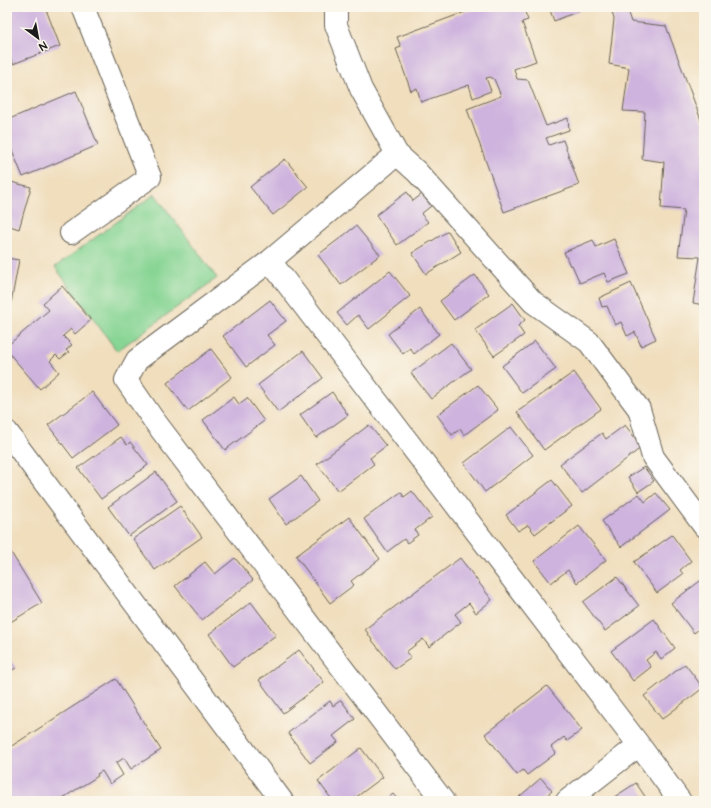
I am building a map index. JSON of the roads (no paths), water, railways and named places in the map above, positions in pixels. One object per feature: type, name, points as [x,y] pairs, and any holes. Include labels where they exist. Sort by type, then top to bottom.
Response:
[{"type":"street","points":[[72,233],[150,178],[83,7]]},
{"type":"street","points":[[336,7],[336,25],[360,89],[397,154],[417,172],[533,302],[589,342],[639,409],[653,457],[704,526]]},
{"type":"street","points":[[397,154],[270,261],[137,360],[126,380],[158,425],[443,801]]},
{"type":"street","points":[[270,261],[639,745],[680,801]]},
{"type":"street","points":[[7,432],[282,801]]},
{"type":"street","points":[[568,801],[639,745]]}]
